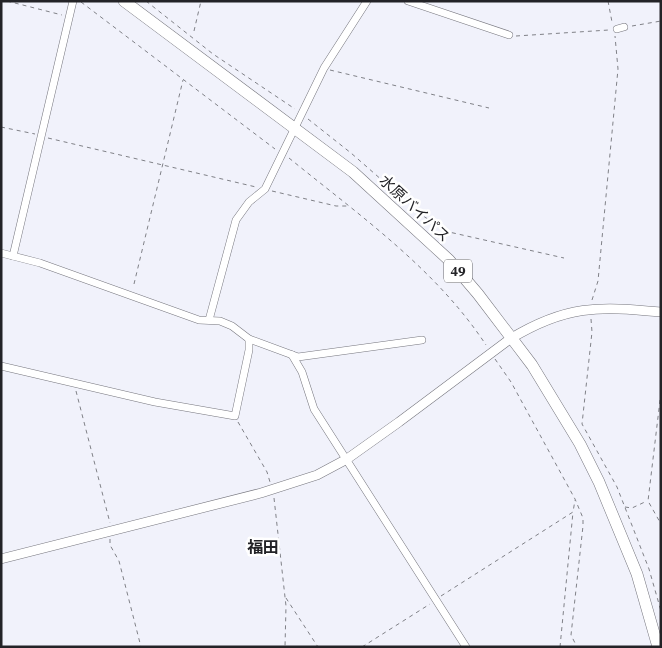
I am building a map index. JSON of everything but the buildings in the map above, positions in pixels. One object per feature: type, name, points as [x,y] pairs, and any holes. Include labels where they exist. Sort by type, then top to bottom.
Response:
[{"type":"highway","name":"水原バイパス","points":[[124,1],[353,172],[442,254],[478,294],[532,366],[554,400],[599,482],[636,574],[658,647]]},
{"type":"street","points":[[13,256],[73,1]]},
{"type":"street","points":[[209,320],[236,220],[249,202],[265,189],[293,128],[324,68],[367,1]]},
{"type":"street","points":[[408,1],[509,36]]},
{"type":"street","points":[[1,253],[40,264],[199,320],[220,321],[232,326],[249,339],[292,355],[298,356],[422,340]]},
{"type":"street","points":[[1,560],[272,490],[317,476],[347,459],[510,339],[536,323],[562,314],[596,308],[661,312]]},
{"type":"street","points":[[1,366],[155,402],[235,416],[249,350],[249,339]]},
{"type":"street","points":[[292,355],[302,372],[314,409],[466,647]]},
{"type":"path","points":[[7,1],[70,15]]},
{"type":"path","points":[[80,1],[182,80],[282,152],[349,206],[419,267],[472,324],[487,346]]},
{"type":"path","points":[[146,1],[213,54],[301,114],[351,152],[423,216],[449,232],[564,258]]},
{"type":"path","points":[[194,31],[201,1]]},
{"type":"path","points":[[608,1],[618,29],[618,69],[596,308],[582,424],[617,487],[649,569],[661,611]]},
{"type":"path","points":[[509,36],[618,29],[661,21]]},
{"type":"path","points":[[324,68],[489,108]]},
{"type":"path","points":[[134,284],[182,80]]},
{"type":"path","points":[[1,127],[336,206],[349,206]]},
{"type":"path","points":[[492,354],[511,382],[576,499],[583,518],[571,630],[571,635],[577,647]]},
{"type":"path","points":[[76,383],[76,392],[112,530],[110,546],[119,561],[141,647]]},
{"type":"path","points":[[661,392],[648,501],[661,524]]},
{"type":"path","points":[[235,416],[267,472],[272,490],[278,518],[285,597],[285,647]]},
{"type":"path","points":[[560,647],[573,512],[576,499]]},
{"type":"path","points":[[625,507],[632,508],[648,501]]},
{"type":"path","points":[[362,647],[573,512]]},
{"type":"path","points":[[285,597],[318,647]]},
{"type":"district","name":"福田","points":[[263,547]]}]
